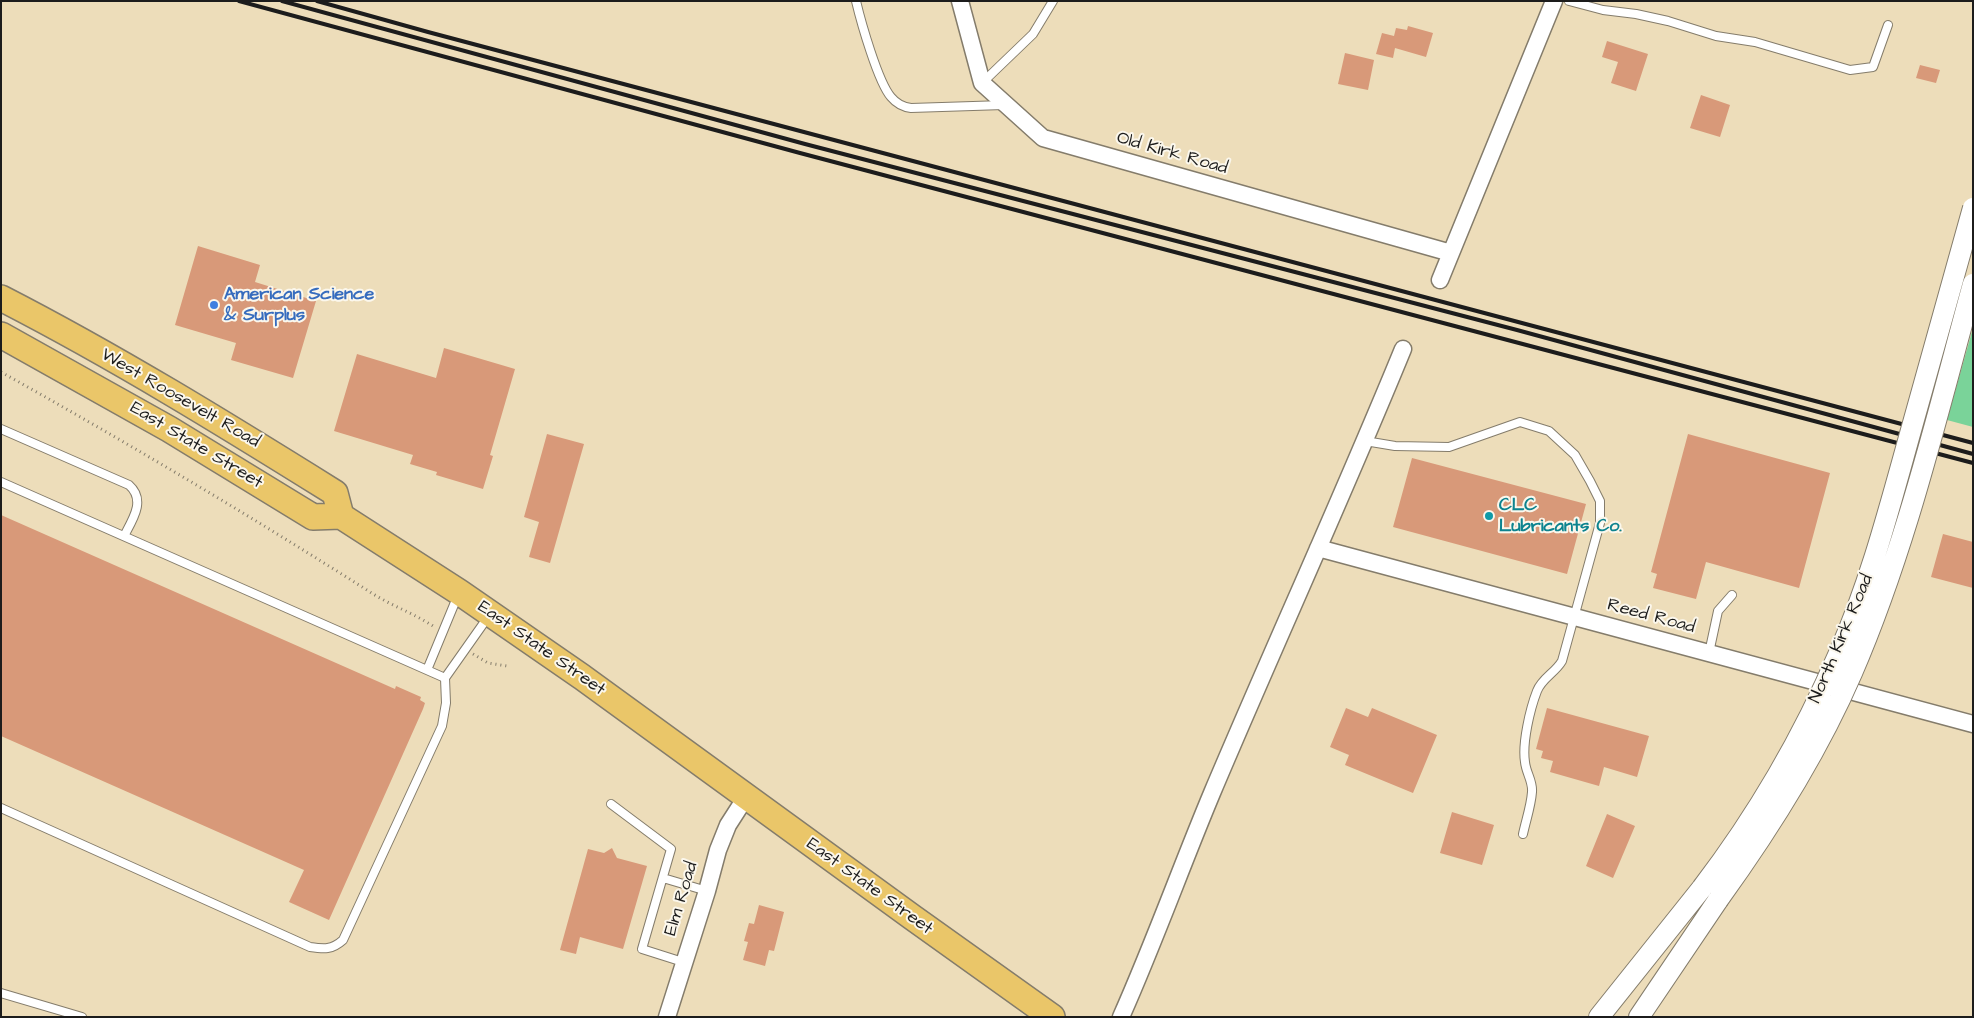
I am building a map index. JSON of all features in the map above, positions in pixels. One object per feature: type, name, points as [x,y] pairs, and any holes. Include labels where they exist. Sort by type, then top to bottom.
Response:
[{"type":"main road","name":"West Roosevelt Road","points":[[1,298],[46,321],[225,424],[335,493],[341,516]]},
{"type":"main road","name":"East State Street","points":[[1,334],[168,429],[312,516],[341,516],[459,592],[633,714],[1042,1012]]},
{"type":"street","points":[[960,1],[982,83]]},
{"type":"street","points":[[1440,280],[1554,1]]},
{"type":"street","name":"Old Kirk Road","points":[[982,83],[1043,138],[1452,253]]},
{"type":"street","name":"North Kirk Road","points":[[1599,1017],[1702,888],[1735,843],[1787,758],[1820,694],[1848,633],[1879,545],[1973,208]]},
{"type":"street","name":"North Kirk Road","points":[[1639,1017],[1775,819],[1818,743],[1865,644],[1899,549],[1973,284]]},
{"type":"street","points":[[1121,1017],[1212,794],[1366,441],[1403,349]]},
{"type":"street","name":"Reed Road","points":[[1318,548],[1973,724]]},
{"type":"street","name":"Elm Road","points":[[667,1017],[718,850],[728,825],[746,797]]},
{"type":"lane","points":[[856,1],[882,82],[889,96],[896,103],[905,108],[1006,105]]},
{"type":"lane","points":[[982,83],[1033,34],[1053,1]]},
{"type":"lane","points":[[1569,1],[1603,10],[1636,14],[1668,21],[1716,36],[1755,42],[1850,70],[1872,67],[1888,25]]},
{"type":"lane","points":[[1366,441],[1395,446],[1449,447],[1520,422],[1549,431],[1575,455],[1600,501],[1600,523],[1562,661],[1558,668],[1545,679],[1538,689],[1532,707],[1525,740],[1525,762],[1531,778],[1532,791],[1523,834]]},
{"type":"lane","points":[[1,429],[129,485],[138,496],[138,504],[124,536]]},
{"type":"lane","points":[[1,482],[446,678]]},
{"type":"lane","points":[[427,670],[459,592]]},
{"type":"lane","points":[[1709,653],[1718,611],[1732,595]]},
{"type":"lane","points":[[1,808],[310,947],[325,950],[336,946],[343,940],[442,726],[446,703],[446,678],[491,614]]},
{"type":"lane","points":[[611,804],[670,849],[642,949],[683,962]]},
{"type":"lane","points":[[663,878],[707,891]]},
{"type":"lane","points":[[1,993],[82,1017]]},
{"type":"path","points":[[1,372],[91,422],[220,498],[388,604],[424,620]]},
{"type":"path","points":[[477,657],[488,664],[507,666]]},
{"type":"green space","points":[[1973,328],[1973,427],[1947,420]]},
{"type":"building","points":[[1408,26],[1433,33],[1426,57],[1395,48],[1393,58],[1376,54],[1382,33],[1394,36],[1396,28],[1407,30]]},
{"type":"building","points":[[1607,41],[1648,54],[1636,91],[1611,83],[1618,62],[1602,57]]},
{"type":"building","points":[[1345,53],[1374,60],[1368,90],[1338,84]]},
{"type":"building","points":[[1920,65],[1940,70],[1936,83],[1916,78]]},
{"type":"building","points":[[1701,95],[1730,105],[1720,137],[1690,128]]},
{"type":"building","points":[[198,246],[260,265],[255,282],[316,301],[293,378],[231,360],[236,343],[175,325]]},
{"type":"building","points":[[444,348],[515,369],[490,455],[493,456],[483,489],[436,475],[437,472],[410,464],[413,455],[334,431],[357,354],[436,378]]},
{"type":"building","points":[[547,434],[584,444],[550,563],[529,557],[539,522],[524,517]]},
{"type":"building","points":[[1688,434],[1830,473],[1799,588],[1706,562],[1696,599],[1653,588],[1657,574],[1651,572]]},
{"type":"building","name":"CLC Lubricants Co.","points":[[1412,458],[1586,504],[1567,574],[1393,527]]},
{"type":"building","points":[[1,515],[395,689],[396,686],[421,697],[420,700],[425,703],[423,709],[329,920],[289,902],[304,870],[1,736]]},
{"type":"building","points":[[1943,534],[1973,542],[1973,588],[1931,577]]},
{"type":"building","points":[[1346,708],[1368,717],[1372,708],[1437,735],[1413,793],[1345,765],[1349,755],[1330,747]]},
{"type":"building","points":[[1547,708],[1649,736],[1637,777],[1604,767],[1599,786],[1550,772],[1553,761],[1541,758],[1543,751],[1536,749]]},
{"type":"building","points":[[1452,812],[1494,825],[1482,865],[1440,853]]},
{"type":"building","points":[[1607,814],[1635,826],[1613,878],[1586,866]]},
{"type":"building","points":[[612,848],[617,858],[647,866],[623,949],[580,937],[576,954],[560,950],[588,849],[604,853]]},
{"type":"building","points":[[759,905],[784,912],[774,951],[769,950],[765,966],[743,960],[748,942],[744,941],[749,923],[754,924]]},
{"type":"railway","points":[[239,1],[800,153],[1973,463]]},
{"type":"railway","points":[[282,1],[805,144],[1517,330],[1973,454]]},
{"type":"railway","points":[[317,1],[1973,443]]},
{"type":"place","name":"American Science & Surplus","points":[[214,305]]},
{"type":"place","name":"CLC Lubricants Co.","points":[[1489,516]]}]
